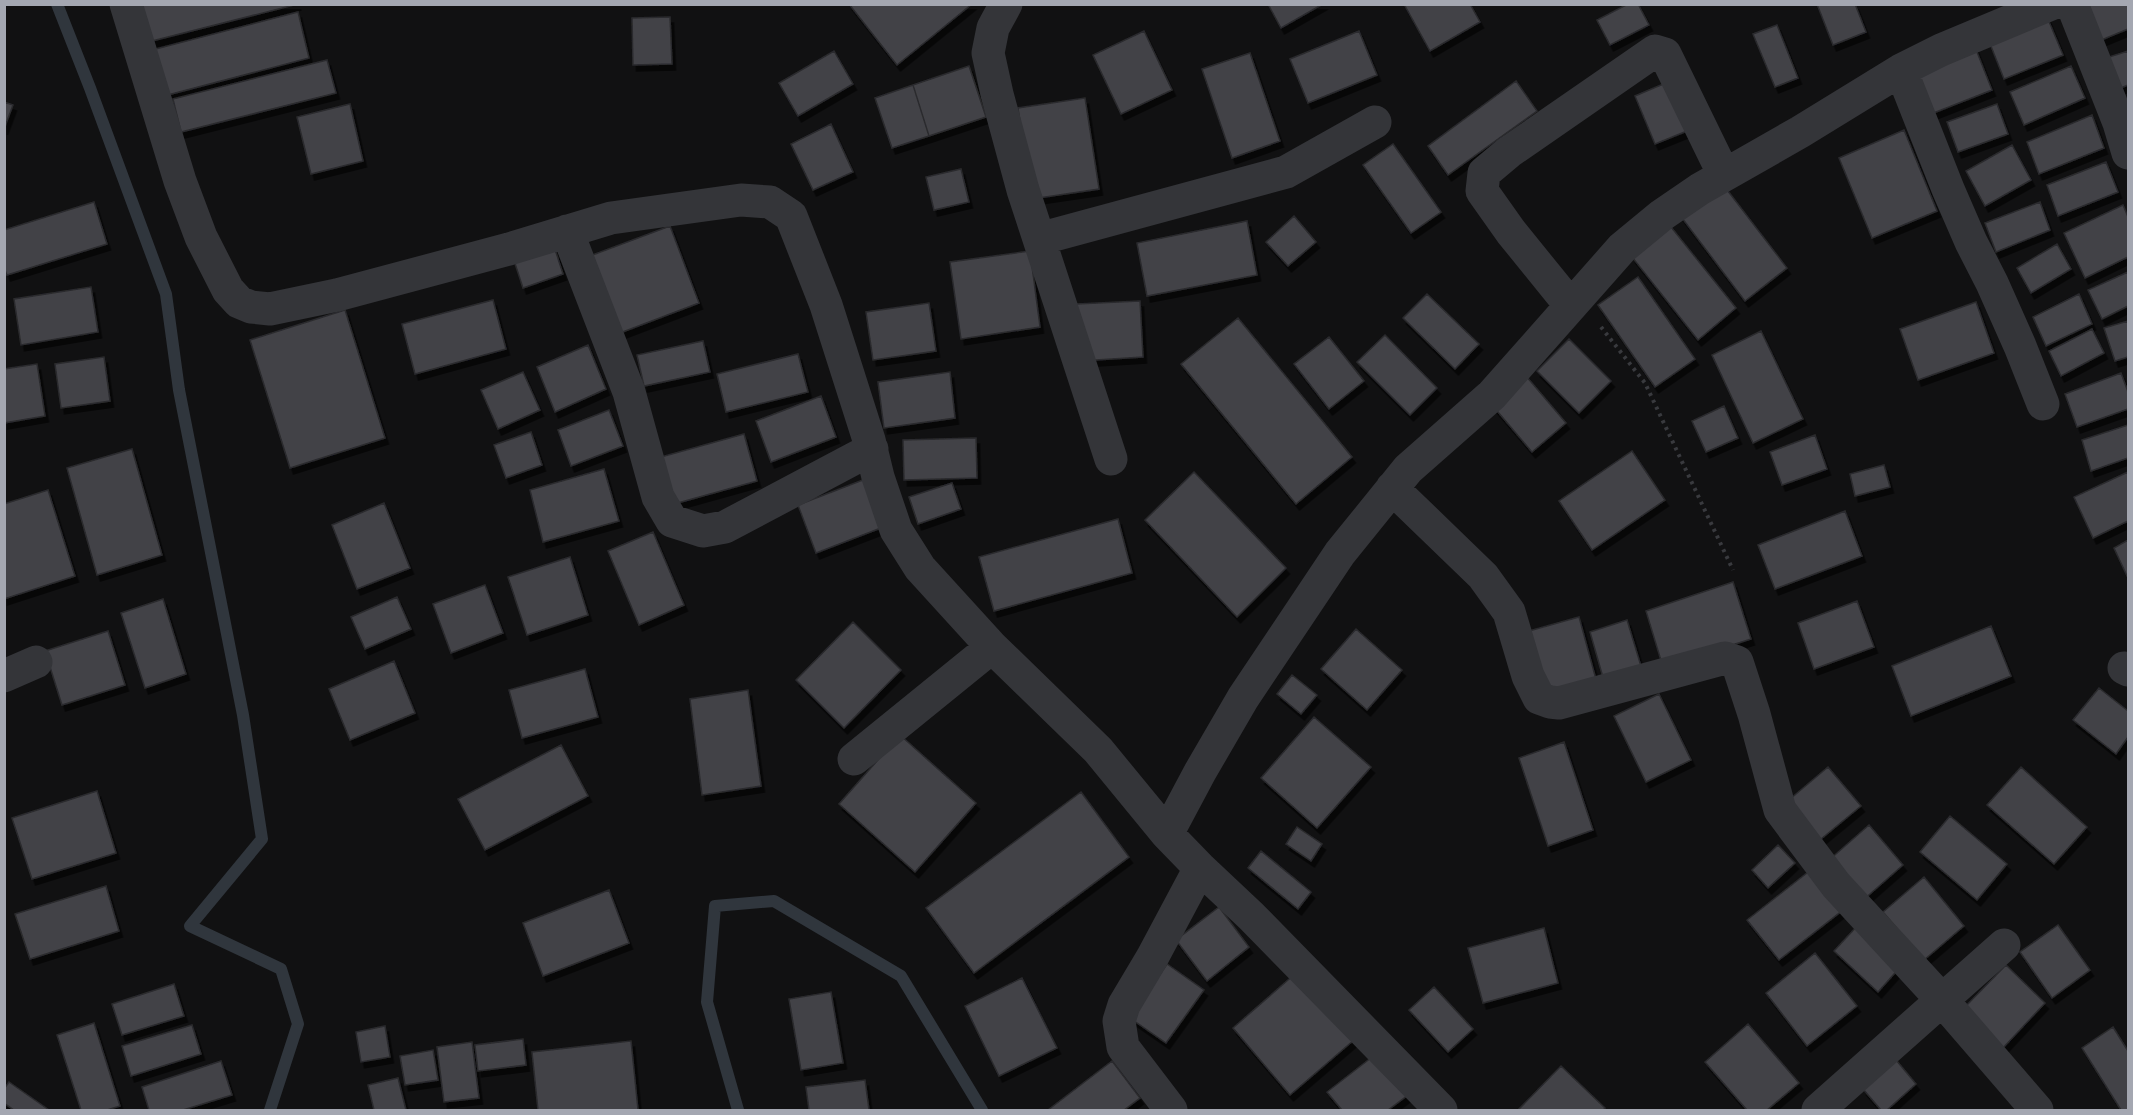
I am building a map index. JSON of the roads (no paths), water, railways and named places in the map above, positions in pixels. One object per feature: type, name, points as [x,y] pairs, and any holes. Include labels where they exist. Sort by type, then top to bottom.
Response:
[{"type":"street","points":[[126,4],[180,181],[201,237],[228,290],[239,302],[251,307],[270,309],[337,295],[509,249],[611,218],[741,200],[770,202],[791,216],[826,305],[896,530],[920,568],[992,647],[1098,750],[1167,834],[1251,916],[1441,1110]]},
{"type":"street","points":[[1006,4],[993,28],[988,53],[1023,190],[1111,459]]},
{"type":"street","points":[[1167,834],[1243,698],[1340,554],[1408,469],[1491,395],[1622,248],[1662,215],[1700,189],[1800,132],[1901,70],[1941,50],[2051,4]]},
{"type":"street","points":[[2072,4],[2119,123],[2128,153]]},
{"type":"street","points":[[1575,302],[1511,232],[1482,191],[1484,173],[1509,152],[1655,51],[1665,54],[1724,175]]},
{"type":"street","points":[[1901,70],[1948,189],[2020,346],[2043,404]]},
{"type":"street","points":[[1039,239],[1286,172],[1375,122]]},
{"type":"street","points":[[567,231],[629,392],[658,497],[672,521],[703,531],[725,527],[872,449]]},
{"type":"street","points":[[1392,488],[1483,576],[1509,612],[1528,676],[1539,698],[1559,703],[1725,658],[1737,662],[1754,714],[1780,810],[1836,885],[1942,1000],[2037,1110]]},
{"type":"street","points":[[854,759],[992,647]]},
{"type":"street","points":[[4,676],[36,662]]},
{"type":"street","points":[[1171,1110],[1123,1047],[1119,1021],[1124,1005],[1200,868]]},
{"type":"street","points":[[1818,1110],[2004,945]]},
{"type":"waterway","points":[[57,4],[166,294],[179,390],[243,715],[262,839],[190,926],[281,969],[298,1024],[270,1110]]},
{"type":"waterway","points":[[738,1110],[707,1002],[715,906],[774,901],[901,976],[982,1110]]}]
